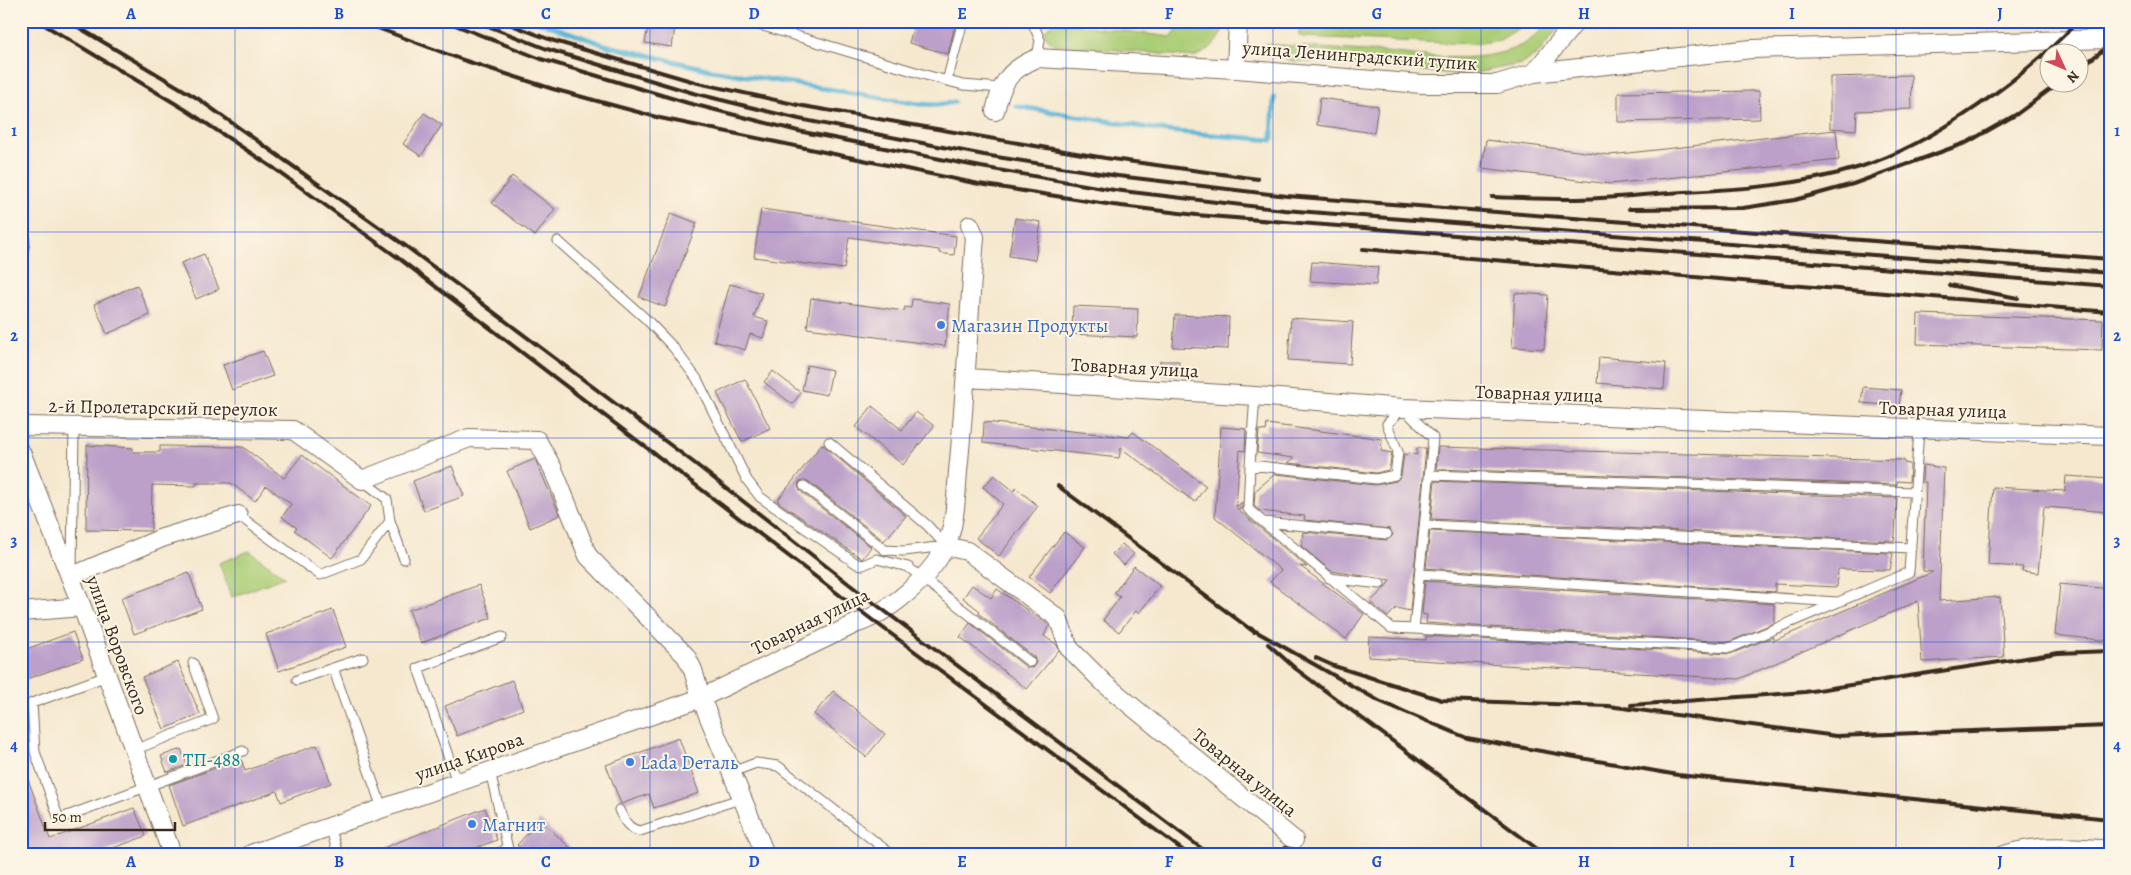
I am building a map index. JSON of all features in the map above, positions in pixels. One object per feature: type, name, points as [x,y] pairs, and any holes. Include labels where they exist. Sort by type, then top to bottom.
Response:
[{"type":"street","points":[[1236,69],[1238,21]]},
{"type":"street","points":[[1534,72],[1576,21]]},
{"type":"street","name":"улица Ленинградский тупик","points":[[1037,58],[1236,69],[1440,84],[1496,84],[1534,72],[1752,48],[2110,39]]},
{"type":"street","points":[[995,111],[1000,88],[1017,67],[1037,58]]},
{"type":"street","name":"Товарная улица","points":[[701,698],[855,624],[872,619],[924,578],[946,546],[954,511],[966,378],[976,237],[970,225]]},
{"type":"street","name":"Товарная улица","points":[[966,378],[1255,396],[1403,408],[1919,430],[2110,436]]},
{"type":"street","name":"2-й Пролетарский переулок","points":[[21,426],[294,430],[362,480]]},
{"type":"street","points":[[362,480],[470,438],[537,440],[553,469],[588,556],[686,656],[693,670],[701,698],[765,854]]},
{"type":"street","name":"улица Воровского","points":[[21,452],[71,576],[172,854]]},
{"type":"street","points":[[71,576],[162,538],[238,515]]},
{"type":"street","name":"Товарная улица","points":[[946,546],[967,551],[1058,618],[1069,648],[1105,684],[1294,840]]},
{"type":"street","points":[[21,612],[82,607]]},
{"type":"street","name":"улица Кирова","points":[[251,854],[701,698]]},
{"type":"lane","points":[[746,21],[963,85],[1000,88]]},
{"type":"lane","points":[[948,81],[963,21]]},
{"type":"lane","points":[[1135,21],[1146,21]]},
{"type":"lane","points":[[1034,22],[1040,40],[1037,58]]},
{"type":"lane","points":[[21,212],[25,243],[21,261]]},
{"type":"lane","points":[[558,241],[646,319],[673,347],[697,379],[746,480],[760,497],[857,564],[863,565],[877,559],[908,567],[1030,662]]},
{"type":"lane","points":[[1255,396],[1248,508],[1328,578],[1391,628],[1730,648],[1840,603],[1908,572],[1919,430]]},
{"type":"lane","points":[[1250,465],[1376,479],[1395,475],[1398,452],[1387,424],[1403,408],[1433,438],[1414,629]]},
{"type":"lane","points":[[71,576],[74,426]]},
{"type":"lane","points":[[829,442],[927,525],[946,546]]},
{"type":"lane","points":[[1429,475],[1914,492]]},
{"type":"lane","points":[[362,480],[387,499],[390,521],[404,559]]},
{"type":"lane","points":[[804,486],[885,550],[904,551],[946,546]]},
{"type":"lane","points":[[238,515],[320,575],[361,559],[390,521]]},
{"type":"lane","points":[[1263,522],[1387,534]]},
{"type":"lane","points":[[1425,525],[1911,548]]},
{"type":"lane","points":[[1420,574],[1840,603]]},
{"type":"lane","points":[[1328,578],[1380,584]]},
{"type":"lane","points":[[457,782],[418,668],[502,636]]},
{"type":"lane","points":[[297,680],[363,658]]},
{"type":"lane","points":[[134,750],[213,720],[193,663]]},
{"type":"lane","points":[[333,668],[382,808]]},
{"type":"lane","points":[[107,676],[32,703],[35,752],[59,819],[243,750]]},
{"type":"lane","points":[[732,772],[756,763],[778,766],[891,854]]},
{"type":"lane","points":[[490,771],[510,852],[496,854]]},
{"type":"lane","points":[[619,810],[626,824],[632,829],[640,831],[742,798]]},
{"type":"lane","points":[[330,826],[338,854]]},
{"type":"lane","points":[[1995,854],[2008,848],[2047,842],[2110,846]]},
{"type":"green space","points":[[1177,21],[1225,21],[1221,34],[1214,44],[1205,52],[1193,57],[1053,44],[1045,35],[1046,29],[1054,22],[1171,37],[1176,32]]},
{"type":"green space","points":[[1300,21],[1530,21],[1500,40],[1473,44],[1303,37],[1299,35]]},
{"type":"green space","points":[[1549,21],[1557,21],[1559,27],[1537,55],[1521,64],[1464,75],[1361,65],[1292,61],[1280,57],[1265,44],[1453,58],[1488,56],[1524,44],[1532,39]]},
{"type":"green space","points":[[249,551],[285,577],[232,597],[219,563]]},
{"type":"building","points":[[649,21],[676,21],[672,47],[645,43]]},
{"type":"building","points":[[915,21],[956,21],[948,54],[909,43]]},
{"type":"building","points":[[1911,75],[1912,109],[1857,111],[1856,130],[1830,128],[1830,77]]},
{"type":"building","points":[[1759,91],[1760,119],[1618,122],[1618,93]]},
{"type":"building","points":[[1320,98],[1378,106],[1374,133],[1317,125]]},
{"type":"building","points":[[424,113],[442,125],[421,156],[403,144]]},
{"type":"building","points":[[1836,130],[1839,160],[1610,184],[1482,168],[1486,140],[1610,155]]},
{"type":"building","points":[[512,176],[555,209],[535,236],[492,203]]},
{"type":"building","points":[[761,209],[956,236],[954,255],[939,253],[939,250],[849,237],[844,269],[754,257]]},
{"type":"building","points":[[671,213],[697,223],[665,307],[639,297]]},
{"type":"building","points":[[1015,218],[1041,222],[1035,260],[1009,256]]},
{"type":"building","points":[[204,254],[219,289],[196,299],[181,263]]},
{"type":"building","points":[[1312,262],[1378,267],[1376,285],[1310,281]]},
{"type":"building","points":[[730,284],[762,293],[754,317],[768,321],[763,338],[750,334],[745,350],[714,341]]},
{"type":"building","points":[[137,285],[150,315],[107,334],[94,304]]},
{"type":"building","points":[[1515,293],[1548,295],[1544,349],[1512,347]]},
{"type":"building","points":[[811,298],[904,311],[905,307],[911,308],[912,299],[950,304],[945,346],[807,328]]},
{"type":"building","points":[[1073,306],[1138,309],[1137,337],[1072,334]]},
{"type":"building","points":[[1918,314],[2103,320],[2102,350],[1917,344]]},
{"type":"building","points":[[1175,315],[1229,317],[1228,349],[1173,347]]},
{"type":"building","points":[[1291,318],[1353,322],[1350,364],[1288,360]]},
{"type":"building","points":[[263,351],[273,376],[232,390],[223,365]]},
{"type":"building","points":[[1599,357],[1666,363],[1664,389],[1597,383]]},
{"type":"building","points":[[1160,361],[1179,361],[1179,375],[1160,374]]},
{"type":"building","points":[[807,365],[832,370],[827,395],[802,390]]},
{"type":"building","points":[[773,371],[801,393],[792,404],[764,382]]},
{"type":"building","points":[[745,379],[770,428],[742,442],[717,393]]},
{"type":"building","points":[[1863,387],[1901,390],[1899,406],[1861,403]]},
{"type":"building","points":[[872,406],[902,430],[916,412],[934,426],[903,465],[856,427]]},
{"type":"building","points":[[984,422],[1129,437],[1133,432],[1206,486],[1195,502],[1121,448],[1119,458],[983,443]]},
{"type":"building","points":[[1267,424],[1382,439],[1381,451],[1392,453],[1389,470],[1376,473],[1288,463],[1294,458],[1257,453],[1259,430],[1266,431]]},
{"type":"building","points":[[1221,427],[1246,429],[1245,451],[1240,450],[1236,507],[1242,502],[1242,509],[1237,509],[1307,567],[1300,566],[1364,614],[1346,639],[1270,582],[1281,570],[1215,517]]},
{"type":"building","points":[[822,444],[906,516],[884,541],[808,481],[799,482],[800,491],[871,547],[862,559],[777,501]]},
{"type":"building","points":[[87,445],[133,448],[133,452],[160,452],[160,446],[243,447],[284,478],[302,455],[371,506],[332,558],[294,530],[297,528],[282,517],[291,504],[266,486],[255,501],[231,483],[196,483],[196,486],[152,485],[151,531],[86,530]]},
{"type":"building","points":[[1438,447],[1904,460],[1904,463],[1910,464],[1909,482],[1897,481],[1897,485],[1436,469]]},
{"type":"building","points":[[1417,448],[1426,448],[1410,611],[1396,608],[1388,617],[1370,602],[1385,588],[1390,580],[1331,571],[1301,546],[1303,532],[1386,540],[1393,535],[1390,529],[1304,520],[1305,516],[1260,511],[1254,506],[1255,491],[1275,474],[1375,485],[1396,481],[1401,476],[1404,454],[1417,455]]},
{"type":"building","points":[[535,459],[560,515],[530,528],[507,471]]},
{"type":"building","points":[[1923,465],[1944,468],[1939,601],[2000,597],[2004,657],[1922,662],[1918,601],[1739,679],[1368,657],[1369,637],[1426,640],[1426,636],[1730,654],[1773,637],[1773,641],[1933,572],[1923,571],[1926,482],[1922,482]]},
{"type":"building","points":[[452,466],[464,496],[424,511],[413,481]]},
{"type":"building","points":[[994,475],[1014,491],[1016,488],[1038,506],[999,556],[976,538],[1003,504],[983,487]]},
{"type":"building","points":[[2066,476],[2110,479],[2110,512],[2044,507],[2038,573],[2022,571],[2023,567],[1988,565],[1993,487],[2065,491]]},
{"type":"building","points":[[1435,481],[1897,498],[1895,534],[1894,541],[1431,519]]},
{"type":"building","points":[[1430,531],[1893,553],[1890,570],[1838,569],[1837,587],[1775,584],[1775,592],[1426,568]]},
{"type":"building","points":[[1064,532],[1085,547],[1050,593],[1029,577]]},
{"type":"building","points":[[1122,544],[1134,554],[1124,565],[1112,554]]},
{"type":"building","points":[[1134,566],[1160,586],[1139,613],[1136,611],[1119,632],[1103,620],[1120,597],[1114,593]]},
{"type":"building","points":[[189,573],[202,609],[134,634],[121,598]]},
{"type":"building","points":[[1425,581],[1774,604],[1774,623],[1729,642],[1426,623],[1427,615],[1422,614]]},
{"type":"building","points":[[2060,584],[2110,589],[2110,641],[2055,635]]},
{"type":"building","points":[[479,585],[491,618],[421,643],[409,610]]},
{"type":"building","points":[[972,585],[991,598],[997,589],[1049,625],[1044,636],[1057,645],[1059,650],[1027,689],[960,637],[970,623],[1026,667],[1032,668],[1036,663],[1034,657],[978,613],[980,611],[963,598]]},
{"type":"building","points":[[333,610],[346,647],[279,671],[266,634]]},
{"type":"building","points":[[73,632],[83,659],[21,681],[21,651]]},
{"type":"building","points":[[178,662],[200,714],[164,729],[142,677]]},
{"type":"building","points":[[512,680],[523,709],[457,736],[445,706]]},
{"type":"building","points":[[833,691],[885,734],[866,757],[814,714]]},
{"type":"building","points":[[679,738],[699,793],[654,808],[649,794],[621,804],[606,765]]},
{"type":"building","points":[[317,745],[331,783],[281,802],[277,791],[183,826],[169,785],[241,759],[245,771]]},
{"type":"building","name":"ТП-488","points":[[181,749],[187,765],[167,772],[161,756]]},
{"type":"building","points":[[23,766],[50,839],[134,808],[146,836],[97,854],[21,854]]},
{"type":"building","points":[[485,808],[497,840],[459,854],[368,854]]},
{"type":"building","points":[[540,820],[577,854],[527,854],[517,845]]},
{"type":"waterway","points":[[537,21],[605,45],[711,70],[919,104],[938,105],[954,102]]},
{"type":"waterway","points":[[1016,106],[1167,131],[1272,140],[1274,98]]},
{"type":"railway","points":[[38,21],[186,110],[275,169],[397,257],[871,619],[1188,854]]},
{"type":"railway","points":[[68,21],[197,98],[407,247],[693,462],[858,591],[1209,854]]},
{"type":"railway","points":[[359,21],[460,59],[553,89],[660,118],[979,184],[1113,205],[1196,215],[2110,286]]},
{"type":"railway","points":[[445,21],[541,59],[688,103],[798,131],[981,167],[1114,190],[1284,210],[2110,273]]},
{"type":"railway","points":[[475,21],[547,49],[693,93],[799,119],[984,155],[1118,176],[1287,196],[2110,259]]},
{"type":"railway","points":[[501,21],[551,40],[698,83],[803,106],[1105,158],[1258,179]]},
{"type":"railway","points":[[1492,197],[1585,199],[1729,189],[1795,182],[1860,167],[1918,142],[1977,106],[2032,64],[2078,21]]},
{"type":"railway","points":[[2088,62],[2110,45]]},
{"type":"railway","points":[[1629,209],[1743,208],[1795,200],[1853,184],[1968,142],[2017,114],[2047,92]]},
{"type":"railway","points":[[1363,249],[2110,312]]},
{"type":"railway","points":[[1949,285],[2018,298]]},
{"type":"railway","points":[[1058,486],[1254,632]]},
{"type":"railway","points":[[1250,628],[1379,701],[1467,738],[1678,775],[2110,819]]},
{"type":"railway","points":[[1268,644],[1296,669],[1544,854]]},
{"type":"railway","points":[[1631,705],[1805,692],[2058,653],[2110,651]]},
{"type":"railway","points":[[1316,658],[1334,666],[1442,700],[1608,706],[1836,736],[2110,726]]},
{"type":"railway","points":[[1285,848],[1321,854]]},
{"type":"place","name":"Магазин Продукты","points":[[941,325]]},
{"type":"place","name":"ТП-488","points":[[173,759]]},
{"type":"place","name":"Lada Dеталь","points":[[630,762]]},
{"type":"place","name":"Магнит","points":[[472,824]]}]
